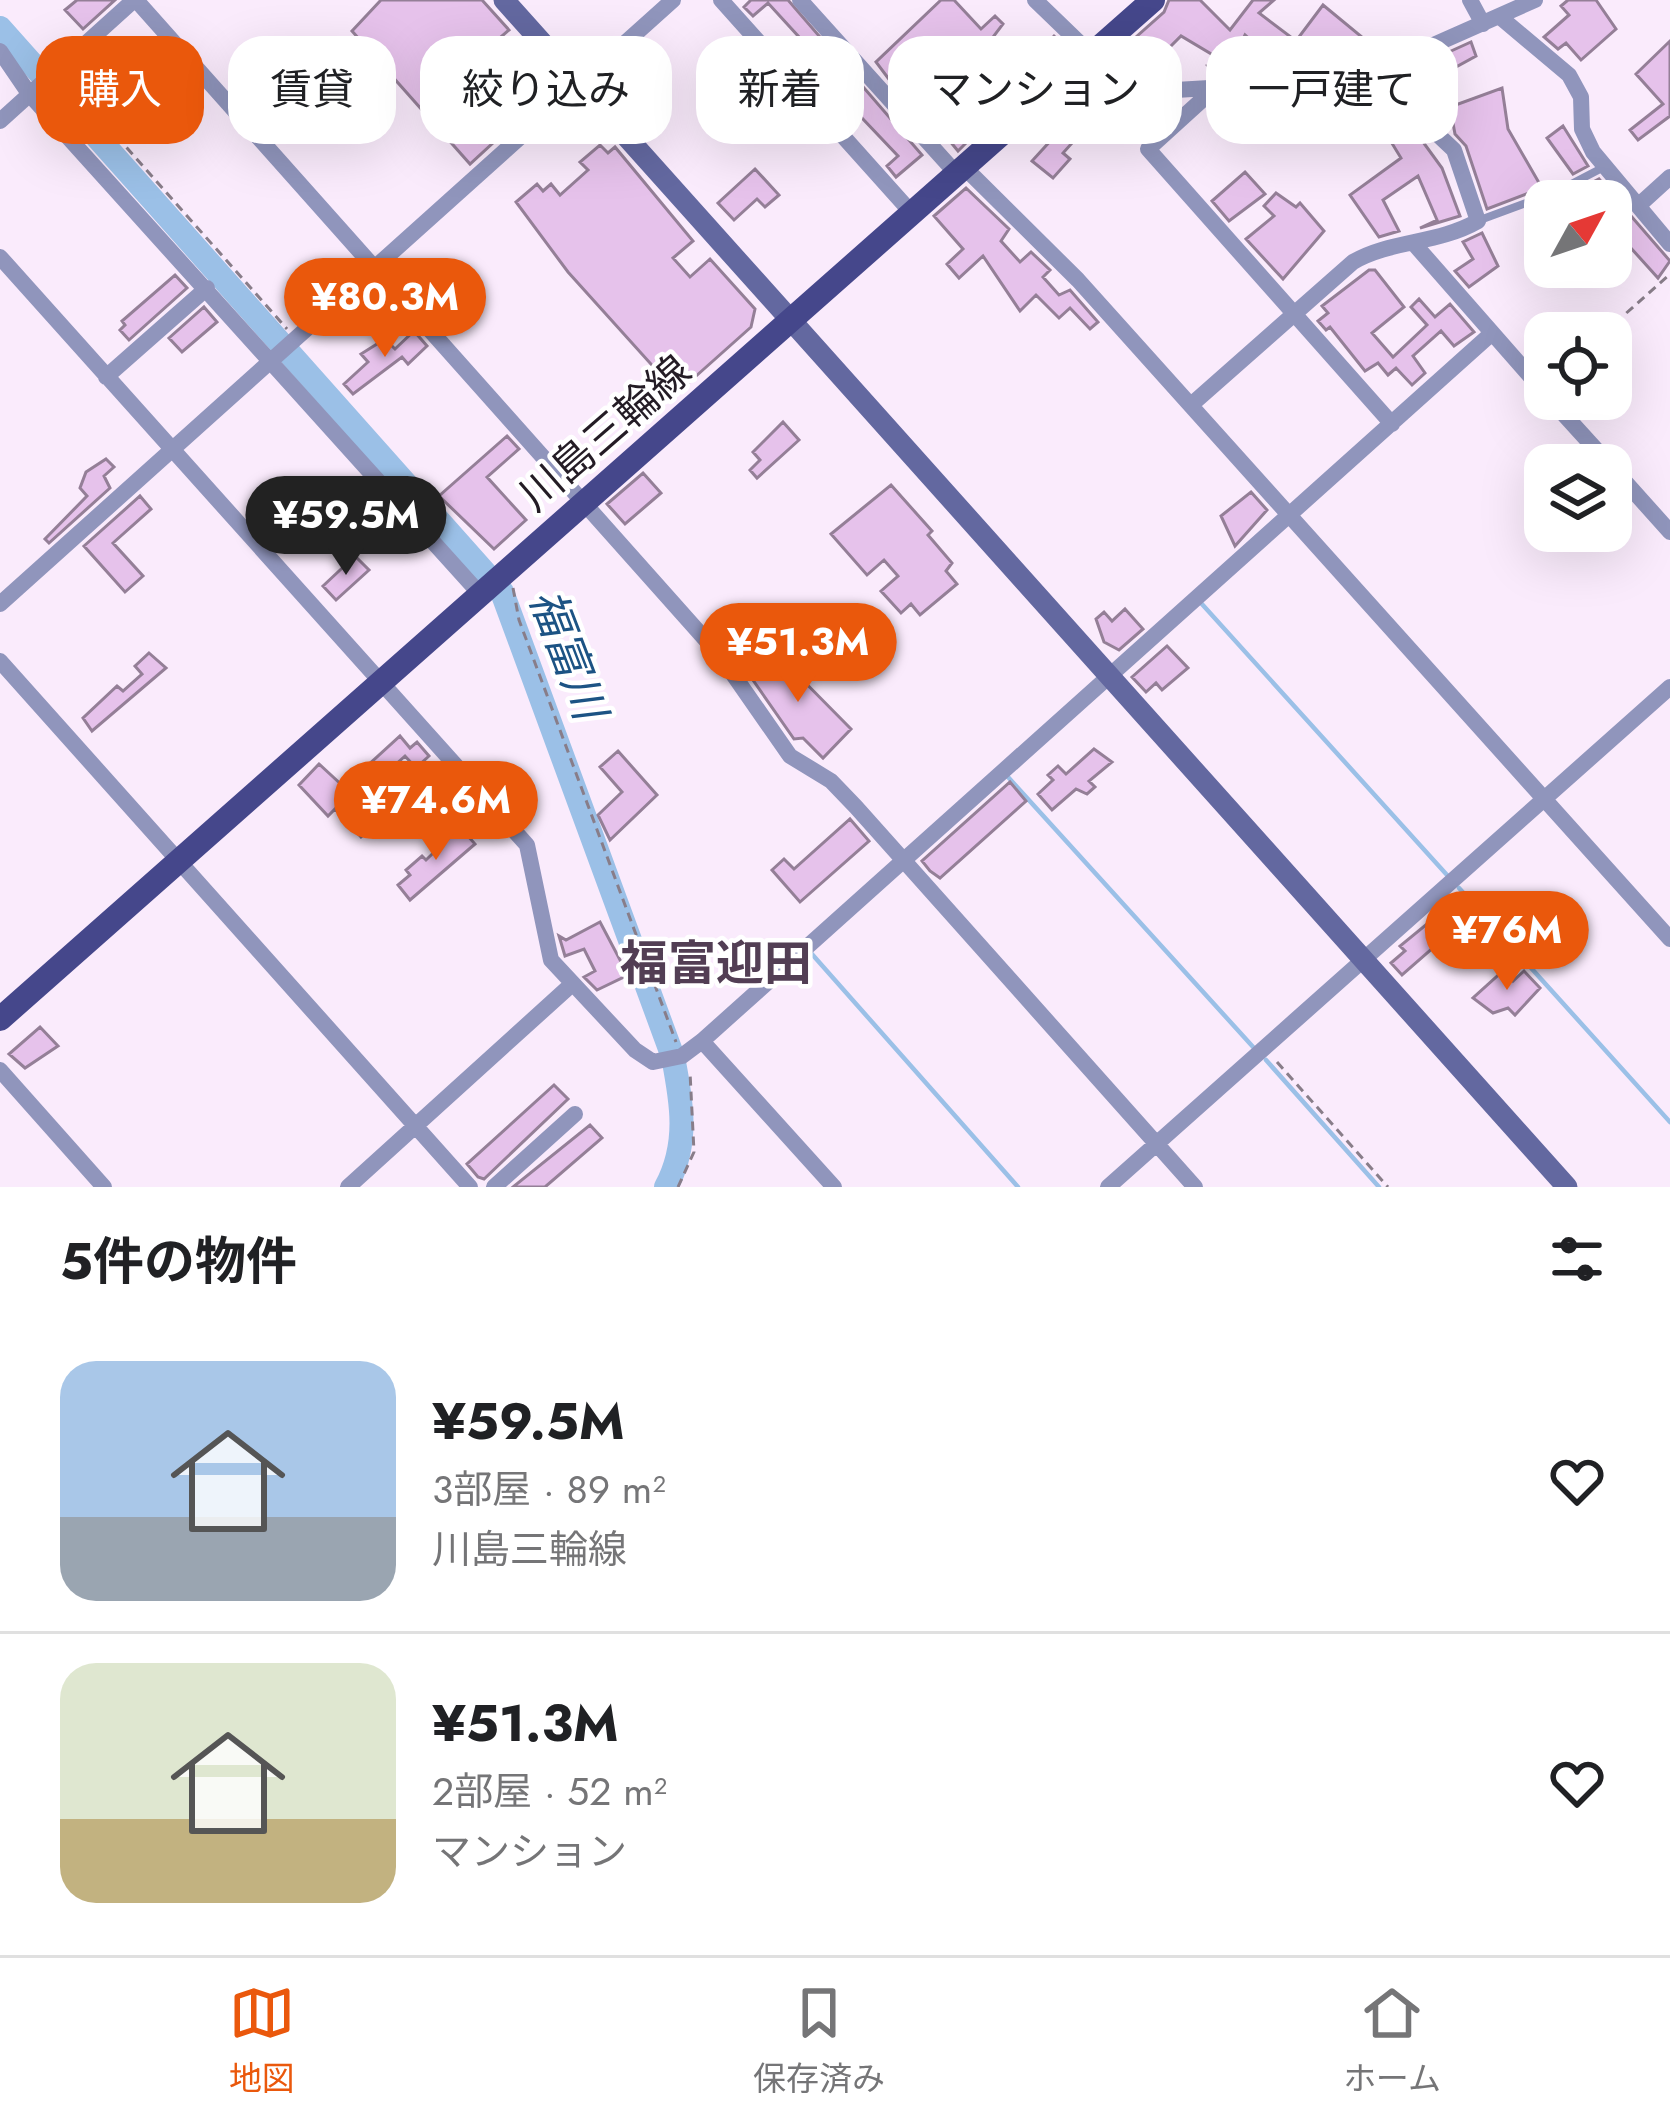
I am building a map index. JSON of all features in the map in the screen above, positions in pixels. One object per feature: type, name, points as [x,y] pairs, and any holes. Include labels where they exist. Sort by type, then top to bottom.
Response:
[{"type":"main road","name":"川島三輪線","points":[[1113,36],[1153,0]]},
{"type":"main road","name":"川島三輪線","points":[[0,1019],[987,144]]},
{"type":"street","points":[[95,36],[135,0],[722,657],[790,756],[831,782],[1195,1187]]},
{"type":"street","points":[[504,0],[537,36]]},
{"type":"street","points":[[633,36],[673,0]]},
{"type":"street","points":[[722,0],[910,211]]},
{"type":"street","points":[[800,0],[958,168],[1078,280],[1670,939]]},
{"type":"street","points":[[1035,0],[1069,36]]},
{"type":"street","points":[[1470,0],[1569,75],[1581,97],[1582,129],[1670,244]]},
{"type":"street","points":[[1455,36],[1535,0]]},
{"type":"street","points":[[0,51],[207,288],[494,582]]},
{"type":"street","points":[[0,122],[36,90]]},
{"type":"street","points":[[1206,96],[1148,149],[1392,424]]},
{"type":"street","points":[[0,604],[513,144]]},
{"type":"street","points":[[634,144],[1568,1187]]},
{"type":"street","points":[[1191,406],[1375,249],[1416,246],[1478,221],[1454,150],[1448,144]]},
{"type":"street","points":[[1638,206],[1670,177]]},
{"type":"street","points":[[1416,246],[1524,370]]},
{"type":"street","points":[[0,257],[527,845],[546,917],[551,960],[571,985],[635,1050],[673,1059],[705,1044],[1491,334]]},
{"type":"street","points":[[106,377],[207,288]]},
{"type":"street","points":[[1569,420],[1591,444]]},
{"type":"street","points":[[1632,490],[1670,532]]},
{"type":"street","points":[[0,662],[470,1187]]},
{"type":"street","points":[[1108,1187],[1670,687]]},
{"type":"street","points":[[348,1187],[571,985]]},
{"type":"street","points":[[705,1044],[834,1187]]},
{"type":"street","points":[[0,1070],[104,1187]]},
{"type":"street","points":[[494,1187],[574,1114]]},
{"type":"lane","points":[[1478,221],[1606,166]]},
{"type":"path","points":[[122,144],[294,340]]},
{"type":"path","points":[[1627,312],[1670,274]]},
{"type":"path","points":[[494,582],[519,620],[673,1059],[691,1073],[694,1152],[678,1187]]},
{"type":"path","points":[[1264,1047],[1388,1187]]},
{"type":"building","points":[[77,0],[115,0],[83,29],[65,10]]},
{"type":"building","points":[[381,0],[482,0],[509,30],[502,36],[420,36],[420,108],[396,81],[396,36],[356,36],[352,31]]},
{"type":"building","points":[[751,0],[788,0],[819,36],[798,36],[768,3],[753,16],[744,7]]},
{"type":"building","points":[[941,0],[954,0],[981,29],[995,16],[1003,24],[994,36],[903,36]]},
{"type":"building","points":[[1169,0],[1200,0],[1230,30],[1253,0],[1274,0],[1259,13],[1289,36],[1206,36],[1206,51],[1182,36],[1137,36],[1164,12]]},
{"type":"building","points":[[1568,0],[1596,0],[1616,29],[1581,60],[1566,43],[1558,49],[1544,37],[1569,15],[1561,6]]},
{"type":"building","points":[[1323,5],[1361,36],[1300,36]]},
{"type":"building","points":[[1670,41],[1670,116],[1638,140],[1630,130],[1663,104],[1636,74]]},
{"type":"building","points":[[1471,42],[1476,56],[1458,66],[1458,48]]},
{"type":"building","points":[[888,51],[888,78],[876,62]]},
{"type":"building","points":[[864,88],[888,116],[888,144],[912,144],[922,155],[896,177],[887,166],[898,156],[864,120]]},
{"type":"building","points":[[1502,88],[1508,129],[1537,180],[1524,180],[1524,195],[1487,209],[1466,146],[1458,137],[1458,104]]},
{"type":"building","points":[[1563,126],[1588,166],[1573,174],[1547,138]]},
{"type":"building","points":[[452,144],[492,144],[470,164]]},
{"type":"building","points":[[1048,144],[1071,144],[1063,153],[1070,159],[1053,178],[1032,161]]},
{"type":"building","points":[[1392,144],[1425,144],[1442,168],[1460,216],[1420,228],[1437,220],[1418,176],[1383,200],[1399,231],[1379,237],[1350,195],[1401,158]]},
{"type":"building","points":[[600,145],[608,153],[615,147],[693,241],[673,258],[690,277],[710,259],[755,309],[751,327],[677,393],[568,272],[516,202],[537,184],[543,191],[551,184],[560,195],[588,170],[580,162]]},
{"type":"building","points":[[755,169],[779,195],[765,207],[757,199],[734,220],[718,203]]},
{"type":"building","points":[[1245,172],[1265,194],[1229,221],[1212,201]]},
{"type":"building","points":[[966,188],[1009,229],[1001,241],[1020,262],[1031,252],[1050,270],[1043,277],[1059,295],[1070,290],[1098,322],[1090,329],[1070,308],[1059,318],[1036,295],[1020,311],[983,256],[959,278],[947,264],[963,249],[934,216]]},
{"type":"building","points":[[1276,193],[1296,207],[1300,203],[1324,231],[1283,279],[1246,239],[1274,216],[1264,206]]},
{"type":"building","points":[[1632,217],[1670,261],[1658,278],[1632,249]]},
{"type":"building","points":[[1482,233],[1498,266],[1469,287],[1455,271],[1473,259],[1463,242]]},
{"type":"building","points":[[1375,270],[1404,307],[1372,333],[1393,357],[1427,325],[1411,307],[1419,299],[1435,317],[1450,304],[1474,332],[1454,346],[1441,331],[1413,356],[1425,373],[1412,385],[1396,368],[1388,375],[1378,363],[1365,371],[1330,327],[1326,330],[1318,321],[1328,313],[1322,306]]},
{"type":"building","points":[[175,275],[187,288],[129,340],[120,330],[125,325],[122,321]]},
{"type":"building","points":[[204,307],[217,322],[182,352],[169,338]]},
{"type":"building","points":[[414,331],[427,346],[408,364],[402,357],[353,394],[344,384],[368,362],[361,354],[385,339],[395,349]]},
{"type":"building","points":[[783,422],[799,440],[757,478],[750,470],[760,460],[753,452]]},
{"type":"building","points":[[507,436],[519,449],[487,477],[526,520],[494,549],[439,496]]},
{"type":"building","points":[[106,459],[114,467],[104,476],[110,488],[49,543],[45,539],[87,496],[80,488],[86,472]]},
{"type":"building","points":[[643,473],[661,493],[625,524],[607,504]]},
{"type":"building","points":[[891,485],[932,531],[928,535],[952,563],[946,571],[957,584],[920,615],[911,604],[901,613],[881,591],[898,576],[884,560],[867,575],[831,534]]},
{"type":"building","points":[[1251,492],[1267,510],[1235,546],[1221,516]]},
{"type":"building","points":[[140,496],[151,509],[113,543],[143,576],[125,592],[84,546]]},
{"type":"building","points":[[355,556],[369,570],[336,600],[323,586]]},
{"type":"building","points":[[1125,609],[1143,629],[1119,650],[1104,642],[1096,619],[1104,612],[1112,621]]},
{"type":"building","points":[[1167,646],[1188,668],[1162,690],[1156,683],[1146,692],[1132,677]]},
{"type":"building","points":[[772,649],[851,729],[823,758],[803,738],[794,739],[748,673]]},
{"type":"building","points":[[149,653],[166,668],[92,731],[83,718],[117,686],[123,691],[142,674],[135,666]]},
{"type":"building","points":[[400,736],[410,748],[417,742],[429,756],[416,768],[405,756],[382,777],[395,792],[364,821],[371,828],[361,837],[335,809],[328,816],[299,785],[319,764],[344,787]]},
{"type":"building","points":[[1094,749],[1112,762],[1089,781],[1095,787],[1087,794],[1076,789],[1052,810],[1038,794],[1053,780],[1048,775],[1058,766],[1066,774]]},
{"type":"building","points":[[618,751],[657,795],[610,840],[598,815],[622,792],[600,767]]},
{"type":"building","points":[[1010,782],[1026,801],[940,878],[930,871],[922,861]]},
{"type":"building","points":[[850,819],[869,841],[800,902],[772,870],[784,859],[794,869]]},
{"type":"building","points":[[460,827],[475,844],[410,900],[398,885],[410,875],[406,870],[422,856],[426,860]]},
{"type":"building","points":[[1444,910],[1467,933],[1451,947],[1443,939],[1402,975],[1391,963],[1405,951],[1400,946]]},
{"type":"building","points":[[600,922],[628,975],[597,990],[584,977],[595,971],[584,949],[565,956],[559,936],[566,940]]},
{"type":"building","points":[[1504,970],[1513,981],[1524,971],[1540,988],[1515,1015],[1508,1008],[1493,1013],[1473,998]]},
{"type":"building","points":[[40,1027],[58,1046],[25,1068],[9,1054]]},
{"type":"building","points":[[554,1085],[568,1099],[484,1179],[478,1177],[467,1164]]},
{"type":"building","points":[[590,1125],[602,1138],[545,1187],[513,1187]]},
{"type":"waterway","name":"福富川","points":[[0,28],[502,592],[673,1057],[681,1139],[666,1187]]},
{"type":"waterway","points":[[1201,603],[1447,875]]},
{"type":"waterway","points":[[1008,777],[1254,1048]]},
{"type":"waterway","points":[[1459,888],[1670,1122]]},
{"type":"waterway","points":[[811,953],[1018,1187]]},
{"type":"waterway","points":[[1266,1060],[1379,1187]]},
{"type":"waterway","name":"福富川","points":[[676,1070],[681,1069]]},
{"type":"district","name":"福富迎田","points":[[716,963]]}]
